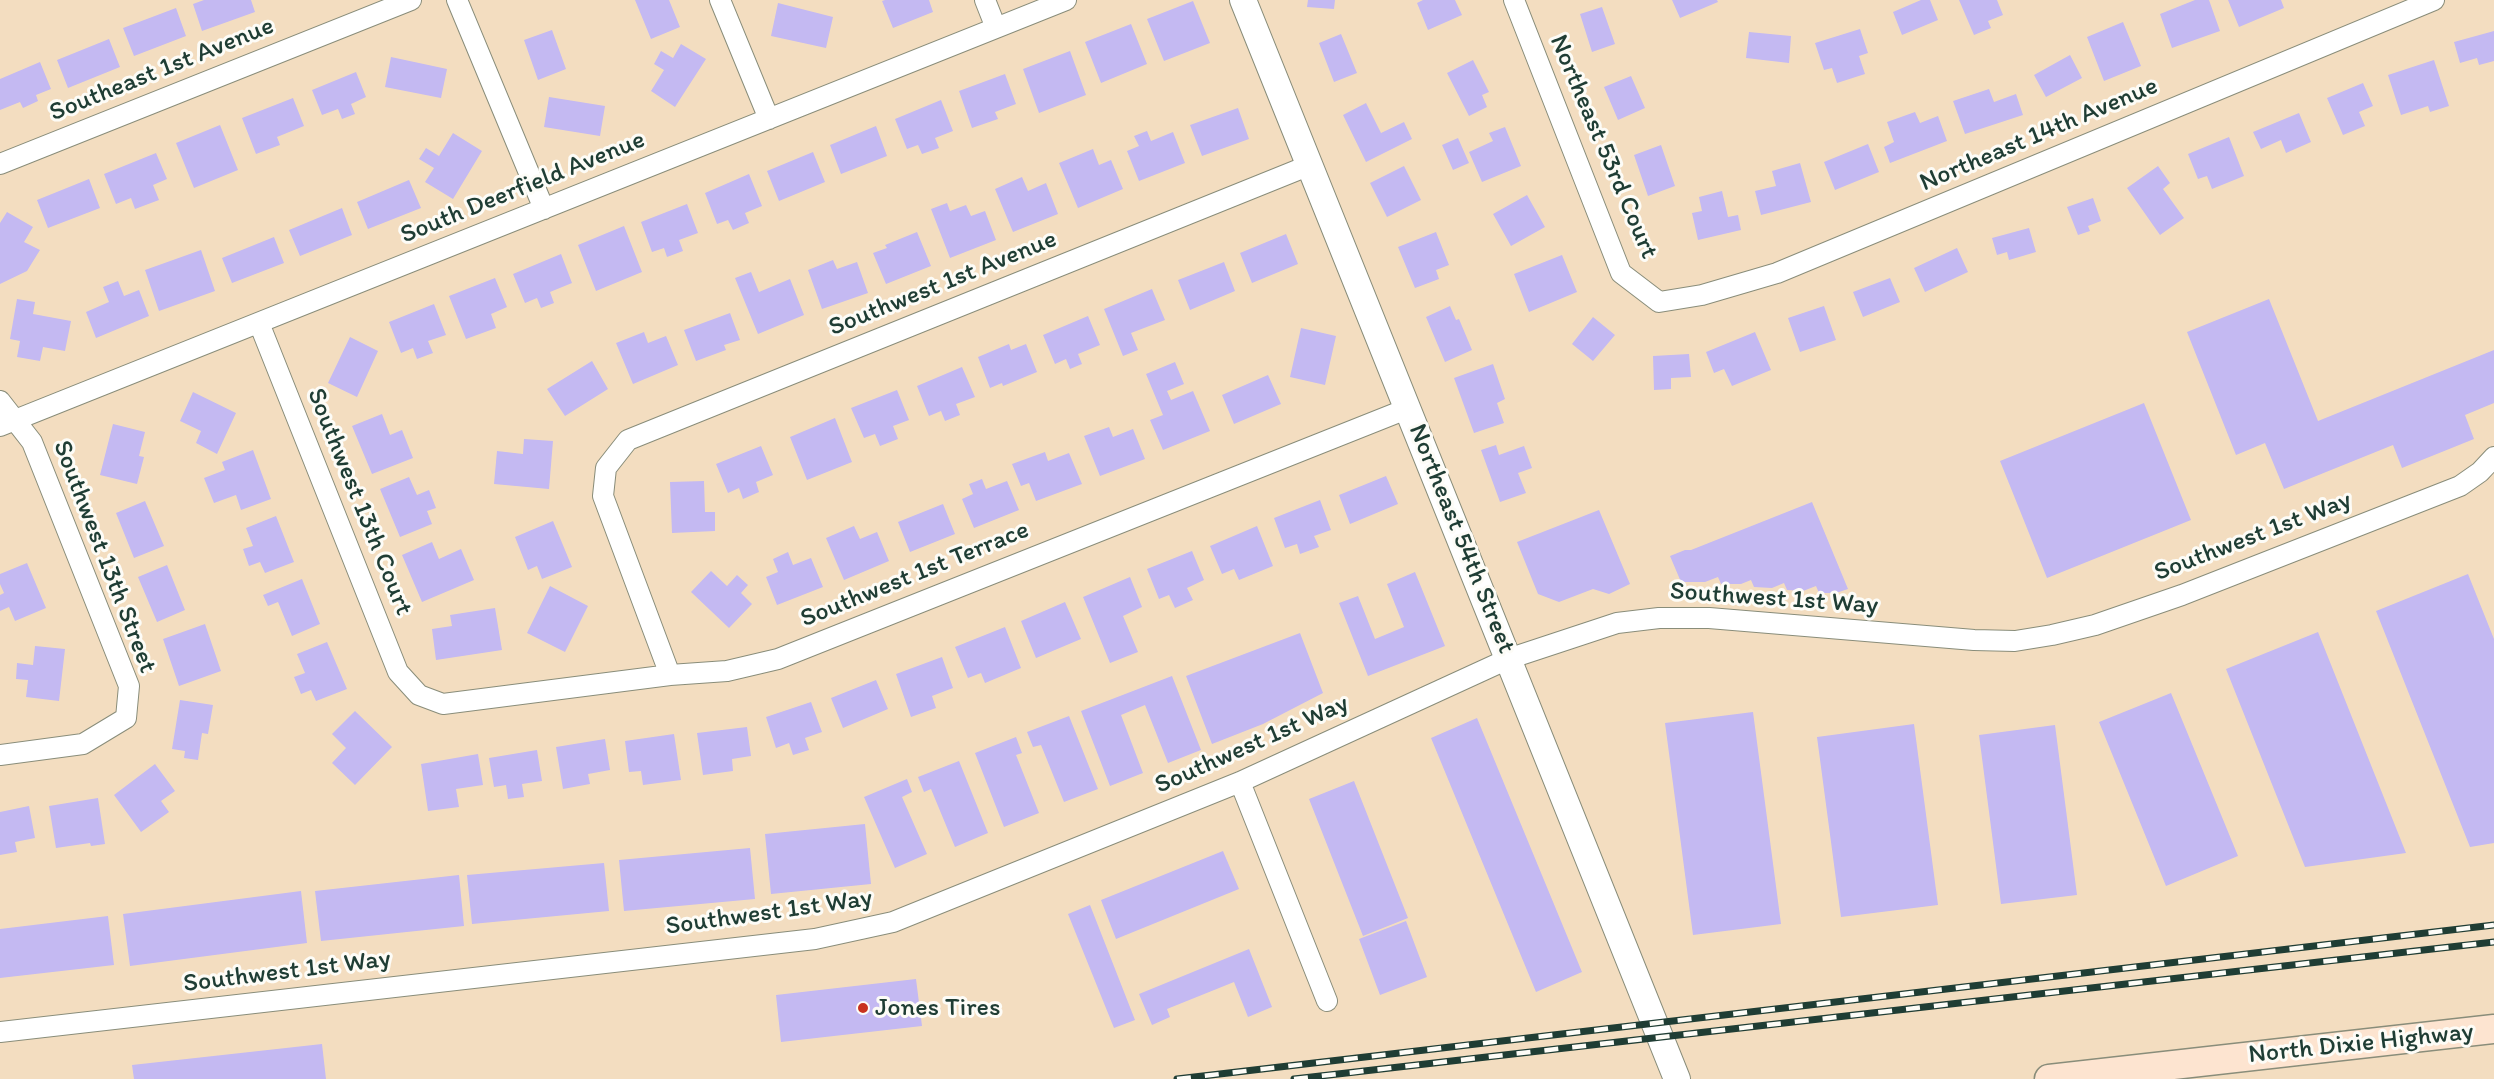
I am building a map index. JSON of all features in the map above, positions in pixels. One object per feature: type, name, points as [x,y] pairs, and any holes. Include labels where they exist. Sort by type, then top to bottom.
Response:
[{"type":"main road","name":"North Dixie Highway","points":[[2049,1079],[2494,1029]]},
{"type":"street","name":"Southeast 1st Avenue","points":[[0,164],[411,0]]},
{"type":"street","points":[[458,0],[544,208]]},
{"type":"street","points":[[720,0],[768,119]]},
{"type":"street","points":[[985,0],[996,28]]},
{"type":"street","name":"South Deerfield Avenue","points":[[7,423],[1066,0]]},
{"type":"street","name":"Northeast 54th Street","points":[[1243,0],[1677,1079]]},
{"type":"street","name":"Northeast 53rd Court","points":[[1514,0],[1621,273],[1659,302]]},
{"type":"street","name":"Northeast 14th Avenue","points":[[1659,302],[1702,295],[1777,273],[2434,0]]},
{"type":"street","name":"Southwest 1st Avenue","points":[[670,675],[603,496],[606,468],[628,440],[1310,165]]},
{"type":"street","name":"Southwest 13th Court","points":[[259,323],[398,672],[419,695]]},
{"type":"street","name":"Southwest 13th Street","points":[[0,401],[7,423],[32,442],[129,686],[126,718],[83,744],[0,755]]},
{"type":"street","name":"Southwest 1st Terrace","points":[[419,695],[443,704],[670,675],[727,671],[778,658],[1409,408]]},
{"type":"street","name":"Southwest 1st Way","points":[[0,1032],[816,939],[893,922],[1240,782],[1508,658],[1608,626],[1659,618],[1709,618],[1974,640],[2015,641],[2052,635],[2095,625],[2182,595],[2460,486],[2480,472],[2494,457]]},
{"type":"street","points":[[1240,782],[1327,1001]]},
{"type":"building","points":[[204,0],[251,0],[255,12],[202,31],[193,4]]},
{"type":"building","points":[[635,0],[669,0],[680,27],[651,39]]},
{"type":"building","points":[[929,0],[933,12],[893,28],[882,1]]},
{"type":"building","points":[[1308,0],[1335,0],[1334,9],[1307,7]]},
{"type":"building","points":[[1423,0],[1455,0],[1462,15],[1428,30],[1417,3]]},
{"type":"building","points":[[1672,0],[1717,0],[1718,2],[1680,18]]},
{"type":"building","points":[[1921,0],[1930,0],[1938,20],[1902,35],[1893,12]]},
{"type":"building","points":[[1959,0],[1997,0],[2003,15],[1988,21],[1991,28],[1974,35]]},
{"type":"building","points":[[2195,0],[2209,0],[2220,31],[2172,48],[2160,14]]},
{"type":"building","points":[[2228,0],[2281,0],[2284,8],[2239,27]]},
{"type":"building","points":[[1193,1],[1210,43],[1164,61],[1147,19]]},
{"type":"building","points":[[778,3],[833,17],[826,48],[771,36]]},
{"type":"building","points":[[1602,7],[1615,44],[1592,52],[1580,14]]},
{"type":"building","points":[[176,8],[186,36],[134,56],[123,28]]},
{"type":"building","points":[[2123,22],[2141,66],[2104,81],[2087,37]]},
{"type":"building","points":[[1131,24],[1147,64],[1101,83],[1085,42]]},
{"type":"building","points":[[1860,29],[1868,53],[1859,56],[1865,74],[1837,83],[1832,68],[1824,70],[1815,43]]},
{"type":"building","points":[[552,30],[566,69],[538,80],[524,40]]},
{"type":"building","points":[[2494,31],[2494,61],[2479,65],[2477,58],[2460,63],[2454,42]]},
{"type":"building","points":[[1749,32],[1791,36],[1789,63],[1746,58]]},
{"type":"building","points":[[1341,34],[1357,73],[1334,82],[1319,43]]},
{"type":"building","points":[[109,39],[120,67],[68,88],[57,60]]},
{"type":"building","points":[[681,44],[706,59],[675,107],[651,91],[664,70],[654,64],[661,51],[673,58]]},
{"type":"building","points":[[1070,51],[1086,95],[1039,113],[1023,69]]},
{"type":"building","points":[[2070,55],[2082,78],[2046,97],[2034,75]]},
{"type":"building","points":[[391,57],[447,69],[441,98],[385,87]]},
{"type":"building","points":[[1473,60],[1489,92],[1482,95],[1487,107],[1469,116],[1447,73]]},
{"type":"building","points":[[2434,60],[2449,106],[2430,112],[2428,106],[2401,115],[2388,75]]},
{"type":"building","points":[[40,62],[51,89],[36,95],[38,101],[23,108],[20,102],[0,110],[0,79]]},
{"type":"building","points":[[356,72],[366,97],[351,104],[355,114],[342,119],[338,109],[322,115],[312,90]]},
{"type":"building","points":[[1005,74],[1016,104],[995,112],[998,119],[972,128],[959,91]]},
{"type":"building","points":[[1631,76],[1645,108],[1618,120],[1604,87]]},
{"type":"building","points":[[2363,83],[2373,106],[2359,112],[2365,126],[2343,135],[2327,98]]},
{"type":"building","points":[[1989,89],[1994,102],[2016,94],[2023,115],[1965,134],[1953,101]]},
{"type":"building","points":[[549,97],[605,106],[600,136],[544,127]]},
{"type":"building","points":[[293,98],[304,126],[277,137],[280,145],[256,154],[242,118]]},
{"type":"building","points":[[941,100],[953,131],[935,138],[939,148],[922,154],[918,145],[907,149],[895,119]]},
{"type":"building","points":[[1366,103],[1381,133],[1404,122],[1412,139],[1366,162],[1343,115]]},
{"type":"building","points":[[1238,108],[1249,139],[1202,156],[1190,125]]},
{"type":"building","points":[[1915,112],[1920,123],[1938,116],[1947,141],[1890,163],[1884,147],[1894,142],[1887,122]]},
{"type":"building","points":[[2299,113],[2311,142],[2286,153],[2281,140],[2261,149],[2253,132]]},
{"type":"building","points":[[220,125],[238,170],[194,188],[176,143]]},
{"type":"building","points":[[876,126],[887,156],[841,174],[830,145]]},
{"type":"building","points":[[1505,127],[1521,166],[1482,182],[1469,152],[1493,141],[1489,133]]},
{"type":"building","points":[[1147,131],[1151,141],[1173,132],[1185,163],[1139,181],[1127,151],[1139,146],[1134,136]]},
{"type":"building","points":[[453,133],[482,151],[453,199],[425,182],[434,168],[419,159],[426,148],[439,156]]},
{"type":"building","points":[[2229,137],[2244,176],[2212,189],[2207,176],[2198,179],[2188,154]]},
{"type":"building","points":[[1458,138],[1469,163],[1453,170],[1442,145]]},
{"type":"building","points":[[1868,144],[1879,172],[1835,190],[1824,162]]},
{"type":"building","points":[[1661,145],[1675,186],[1648,196],[1634,155]]},
{"type":"building","points":[[1093,149],[1099,165],[1111,160],[1123,189],[1078,208],[1059,163]]},
{"type":"building","points":[[813,152],[825,182],[779,201],[767,171]]},
{"type":"building","points":[[156,153],[167,179],[153,185],[159,200],[135,209],[131,198],[116,204],[104,174]]},
{"type":"building","points":[[1800,163],[1811,202],[1761,215],[1755,191],[1776,186],[1772,171]]},
{"type":"building","points":[[1404,166],[1421,200],[1387,217],[1370,183]]},
{"type":"building","points":[[2158,166],[2170,183],[2163,189],[2184,218],[2160,235],[2127,188]]},
{"type":"building","points":[[749,174],[762,206],[745,213],[749,223],[733,230],[728,220],[717,224],[705,193]]},
{"type":"building","points":[[1022,177],[1028,191],[1046,183],[1058,214],[1013,232],[995,189]]},
{"type":"building","points":[[89,179],[100,208],[48,228],[37,200]]},
{"type":"building","points":[[409,180],[421,208],[368,229],[357,202]]},
{"type":"building","points":[[1722,191],[1728,217],[1738,215],[1741,230],[1698,240],[1692,213],[1702,211],[1699,197]]},
{"type":"building","points":[[1527,195],[1545,227],[1511,246],[1493,214]]},
{"type":"building","points":[[2093,198],[2101,221],[2088,226],[2090,231],[2078,235],[2067,207]]},
{"type":"building","points":[[947,203],[950,211],[966,205],[971,216],[985,211],[996,240],[950,258],[931,209]]},
{"type":"building","points":[[687,204],[698,233],[679,240],[683,251],[667,257],[664,248],[652,252],[641,222]]},
{"type":"building","points":[[342,208],[352,235],[300,256],[289,230]]},
{"type":"building","points":[[7,212],[33,227],[24,242],[40,250],[27,271],[0,284],[0,223]]},
{"type":"building","points":[[624,226],[642,272],[596,291],[578,245]]},
{"type":"building","points":[[2029,228],[2036,252],[2009,260],[2007,252],[1997,255],[1992,238]]},
{"type":"building","points":[[917,232],[931,266],[886,284],[873,253],[887,248],[885,245]]},
{"type":"building","points":[[1436,232],[1449,265],[1436,270],[1439,279],[1415,288],[1398,247]]},
{"type":"building","points":[[1286,234],[1298,264],[1252,283],[1240,253]]},
{"type":"building","points":[[274,237],[284,263],[232,283],[222,258]]},
{"type":"building","points":[[1957,248],[1968,272],[1925,292],[1914,268]]},
{"type":"building","points":[[201,250],[215,291],[159,311],[145,270]]},
{"type":"building","points":[[561,254],[572,283],[550,292],[554,303],[541,308],[537,298],[525,303],[513,274]]},
{"type":"building","points":[[1562,255],[1577,292],[1529,312],[1514,274]]},
{"type":"building","points":[[833,260],[837,269],[857,262],[868,293],[822,309],[808,270]]},
{"type":"building","points":[[1224,262],[1235,291],[1190,310],[1178,280]]},
{"type":"building","points":[[751,272],[759,292],[790,279],[804,315],[758,334],[735,278]]},
{"type":"building","points":[[495,278],[507,307],[491,314],[496,328],[466,339],[449,296]]},
{"type":"building","points":[[1890,278],[1900,302],[1863,317],[1853,292]]},
{"type":"building","points":[[118,281],[124,296],[139,290],[149,316],[96,338],[86,312],[109,302],[103,287]]},
{"type":"building","points":[[1152,289],[1165,320],[1131,333],[1138,350],[1123,356],[1104,309]]},
{"type":"building","points":[[17,299],[35,302],[33,314],[71,321],[65,351],[43,347],[40,361],[17,357],[20,341],[10,339]]},
{"type":"building","points":[[2269,299],[2318,421],[2494,350],[2494,403],[2465,415],[2474,439],[2402,468],[2393,445],[2284,489],[2265,443],[2236,455],[2187,332]]},
{"type":"building","points":[[434,304],[446,335],[428,341],[433,353],[417,359],[413,348],[401,353],[389,322]]},
{"type":"building","points":[[1450,306],[1456,320],[1459,319],[1472,350],[1445,362],[1426,317]]},
{"type":"building","points":[[1824,306],[1836,340],[1800,352],[1788,318]]},
{"type":"building","points":[[730,313],[740,340],[724,345],[726,350],[696,361],[684,330]]},
{"type":"building","points":[[1088,316],[1100,345],[1078,354],[1082,364],[1070,369],[1066,359],[1055,364],[1043,335]]},
{"type":"building","points":[[1593,317],[1615,335],[1593,361],[1572,344]]},
{"type":"building","points":[[1301,328],[1336,336],[1325,385],[1290,377]]},
{"type":"building","points":[[644,332],[648,343],[666,336],[678,365],[633,384],[616,343]]},
{"type":"building","points":[[1755,332],[1771,370],[1732,386],[1724,369],[1714,373],[1706,352]]},
{"type":"building","points":[[350,337],[378,351],[357,397],[328,383]]},
{"type":"building","points":[[1009,344],[1011,350],[1026,344],[1037,372],[1003,386],[1002,383],[990,388],[978,357]]},
{"type":"building","points":[[1689,354],[1691,377],[1671,378],[1671,389],[1654,390],[1653,356]]},
{"type":"building","points":[[592,361],[608,389],[565,416],[547,389]]},
{"type":"building","points":[[1175,362],[1184,384],[1167,391],[1171,400],[1193,391],[1210,431],[1163,450],[1150,420],[1163,415],[1146,374]]},
{"type":"building","points":[[1493,364],[1505,399],[1497,403],[1504,423],[1474,433],[1454,378]]},
{"type":"building","points":[[962,367],[975,397],[956,404],[960,415],[945,421],[941,411],[929,416],[917,386]]},
{"type":"building","points":[[1268,375],[1281,404],[1234,424],[1222,395]]},
{"type":"building","points":[[897,390],[909,420],[893,426],[898,439],[880,446],[875,434],[864,438],[851,408]]},
{"type":"building","points":[[193,392],[236,413],[217,454],[196,443],[201,431],[180,421]]},
{"type":"building","points":[[2144,403],[2191,520],[2047,578],[2000,461]]},
{"type":"building","points":[[382,414],[390,435],[402,430],[413,458],[372,474],[352,426]]},
{"type":"building","points":[[835,418],[852,462],[807,480],[790,437]]},
{"type":"building","points":[[113,424],[145,432],[139,456],[144,457],[137,484],[100,475]]},
{"type":"building","points":[[1109,427],[1113,437],[1133,429],[1145,459],[1100,476],[1084,436]]},
{"type":"building","points":[[524,439],[553,441],[549,489],[494,484],[497,451],[523,454]]},
{"type":"building","points":[[1496,445],[1499,455],[1524,446],[1532,468],[1518,473],[1526,493],[1500,502],[1481,450]]},
{"type":"building","points":[[761,446],[773,475],[756,482],[759,492],[743,499],[739,488],[728,493],[716,464]]},
{"type":"building","points":[[253,450],[271,499],[241,510],[236,495],[214,503],[204,478],[225,470],[222,462]]},
{"type":"building","points":[[1045,452],[1048,461],[1069,453],[1082,484],[1036,501],[1029,483],[1021,486],[1012,464]]},
{"type":"building","points":[[1386,476],[1398,504],[1350,524],[1339,495]]},
{"type":"building","points":[[409,477],[417,495],[429,490],[436,508],[427,511],[432,524],[400,537],[380,489]]},
{"type":"building","points":[[982,479],[986,489],[1007,481],[1019,510],[974,528],[962,499],[973,494],[969,484]]},
{"type":"building","points":[[704,481],[705,512],[715,512],[715,531],[672,533],[670,482]]},
{"type":"building","points":[[1320,500],[1331,530],[1314,536],[1319,547],[1300,554],[1297,544],[1285,548],[1274,518]]},
{"type":"building","points":[[145,501],[164,546],[134,558],[116,513]]},
{"type":"building","points":[[1812,502],[1848,589],[1836,593],[1819,593],[1816,586],[1803,591],[1787,590],[1784,583],[1772,588],[1754,587],[1751,580],[1741,584],[1721,584],[1718,577],[1705,582],[1681,582],[1670,556],[1691,550]]},
{"type":"building","points":[[943,504],[955,534],[910,552],[898,522]]},
{"type":"building","points":[[1599,510],[1630,584],[1609,594],[1593,589],[1559,602],[1538,594],[1517,542]]},
{"type":"building","points":[[276,516],[294,562],[265,573],[260,562],[249,566],[243,549],[253,546],[246,528]]},
{"type":"building","points":[[553,521],[572,567],[542,579],[537,566],[528,570],[515,537]]},
{"type":"building","points":[[854,526],[860,539],[877,532],[889,561],[844,580],[826,538]]},
{"type":"building","points":[[1257,526],[1273,566],[1239,580],[1234,569],[1222,574],[1210,546]]},
{"type":"building","points":[[432,542],[439,559],[461,549],[474,580],[422,602],[402,555]]},
{"type":"building","points":[[1192,551],[1204,580],[1187,588],[1193,600],[1175,608],[1169,595],[1159,599],[1147,569]]},
{"type":"building","points":[[788,552],[793,565],[811,558],[823,587],[777,605],[766,577],[778,572],[773,559]]},
{"type":"building","points":[[27,563],[46,608],[15,621],[9,607],[0,611],[0,595],[4,593],[0,584],[0,574]]},
{"type":"building","points":[[167,565],[185,610],[157,622],[138,577]]},
{"type":"building","points":[[711,571],[727,586],[737,575],[748,585],[741,593],[752,604],[729,628],[691,592]]},
{"type":"building","points":[[1415,572],[1445,646],[1368,676],[1339,603],[1358,596],[1375,639],[1404,627],[1387,584]]},
{"type":"building","points":[[2468,574],[2494,639],[2494,843],[2470,847],[2376,611]]},
{"type":"building","points":[[1130,577],[1142,607],[1123,616],[1138,652],[1110,663],[1083,597]]},
{"type":"building","points":[[302,579],[320,624],[292,636],[278,602],[268,606],[263,595]]},
{"type":"building","points":[[550,586],[588,606],[565,652],[527,633]]},
{"type":"building","points":[[1065,602],[1081,639],[1036,658],[1021,621]]},
{"type":"building","points":[[495,608],[502,650],[436,660],[432,629],[452,626],[450,615]]},
{"type":"building","points":[[205,624],[221,671],[179,686],[163,639]]},
{"type":"building","points":[[1005,627],[1021,668],[985,683],[981,673],[968,678],[955,647]]},
{"type":"building","points":[[2318,632],[2406,853],[2305,867],[2226,669]]},
{"type":"building","points":[[1300,633],[1323,693],[1263,724],[1212,744],[1186,676]]},
{"type":"building","points":[[327,642],[347,689],[316,701],[311,690],[301,694],[294,677],[305,673],[297,654]]},
{"type":"building","points":[[35,646],[65,649],[59,701],[26,697],[28,680],[16,679],[17,663],[33,665]]},
{"type":"building","points":[[942,657],[953,688],[932,696],[936,708],[911,717],[896,674]]},
{"type":"building","points":[[1172,676],[1201,750],[1168,763],[1145,705],[1121,715],[1143,773],[1110,786],[1081,711]]},
{"type":"building","points":[[876,680],[888,709],[843,728],[831,698]]},
{"type":"building","points":[[2171,693],[2238,856],[2166,886],[2099,722]]},
{"type":"building","points":[[180,700],[213,705],[208,734],[202,733],[198,760],[184,758],[185,751],[172,749]]},
{"type":"building","points":[[811,702],[822,732],[805,738],[809,750],[793,755],[789,743],[776,748],[766,717]]},
{"type":"building","points":[[355,711],[392,747],[355,785],[332,763],[346,748],[332,734]]},
{"type":"building","points":[[1753,712],[1781,924],[1693,935],[1665,723]]},
{"type":"building","points":[[1069,716],[1098,789],[1064,802],[1041,745],[1033,747],[1027,732]]},
{"type":"building","points":[[1477,718],[1582,972],[1536,992],[1431,738]]},
{"type":"building","points":[[1914,724],[1938,905],[1841,917],[1817,737]]},
{"type":"building","points":[[2055,725],[2077,895],[2001,904],[1979,735]]},
{"type":"building","points":[[747,727],[751,756],[732,759],[733,771],[703,775],[697,733]]},
{"type":"building","points":[[674,734],[681,780],[643,785],[641,771],[629,772],[625,741]]},
{"type":"building","points":[[1016,737],[1022,753],[1016,755],[1039,813],[1004,827],[975,753]]},
{"type":"building","points":[[605,739],[610,770],[588,774],[590,784],[563,789],[556,747]]},
{"type":"building","points":[[537,750],[542,781],[522,784],[524,797],[508,799],[506,785],[494,787],[489,758]]},
{"type":"building","points":[[478,754],[483,785],[456,789],[459,807],[428,811],[421,764]]},
{"type":"building","points":[[959,761],[988,833],[955,847],[931,789],[924,792],[918,777]]},
{"type":"building","points":[[155,764],[175,791],[161,801],[169,812],[141,832],[114,795]]},
{"type":"building","points":[[907,779],[912,792],[902,797],[927,854],[895,868],[864,797]]},
{"type":"building","points":[[1354,781],[1408,918],[1363,936],[1309,799]]},
{"type":"building","points":[[98,798],[105,844],[91,846],[90,843],[56,848],[49,806]]},
{"type":"building","points":[[29,806],[35,838],[15,842],[17,852],[0,855],[0,812]]},
{"type":"building","points":[[865,824],[871,884],[771,894],[765,834]]},
{"type":"building","points":[[750,848],[755,899],[624,911],[619,860]]},
{"type":"building","points":[[1223,851],[1239,889],[1116,939],[1101,900]]},
{"type":"building","points":[[604,863],[609,911],[472,924],[467,875]]},
{"type":"building","points":[[459,875],[464,926],[321,941],[315,891]]},
{"type":"building","points":[[301,891],[307,943],[130,966],[123,914]]},
{"type":"building","points":[[1090,905],[1135,1020],[1114,1028],[1068,914]]},
{"type":"building","points":[[108,916],[114,965],[0,978],[0,929]]},
{"type":"building","points":[[1406,921],[1427,977],[1380,995],[1359,939]]},
{"type":"building","points":[[1249,949],[1272,1007],[1248,1017],[1234,982],[1167,1009],[1170,1017],[1152,1025],[1139,994]]},
{"type":"building","points":[[916,979],[922,1026],[781,1042],[776,995]]},
{"type":"building","points":[[322,1044],[326,1079],[134,1079],[132,1065]]},
{"type":"railway","points":[[1177,1079],[2494,925]]},
{"type":"railway","points":[[1294,1079],[2494,942]]},
{"type":"place","name":"Jones Tires","points":[[863,1008]]}]
